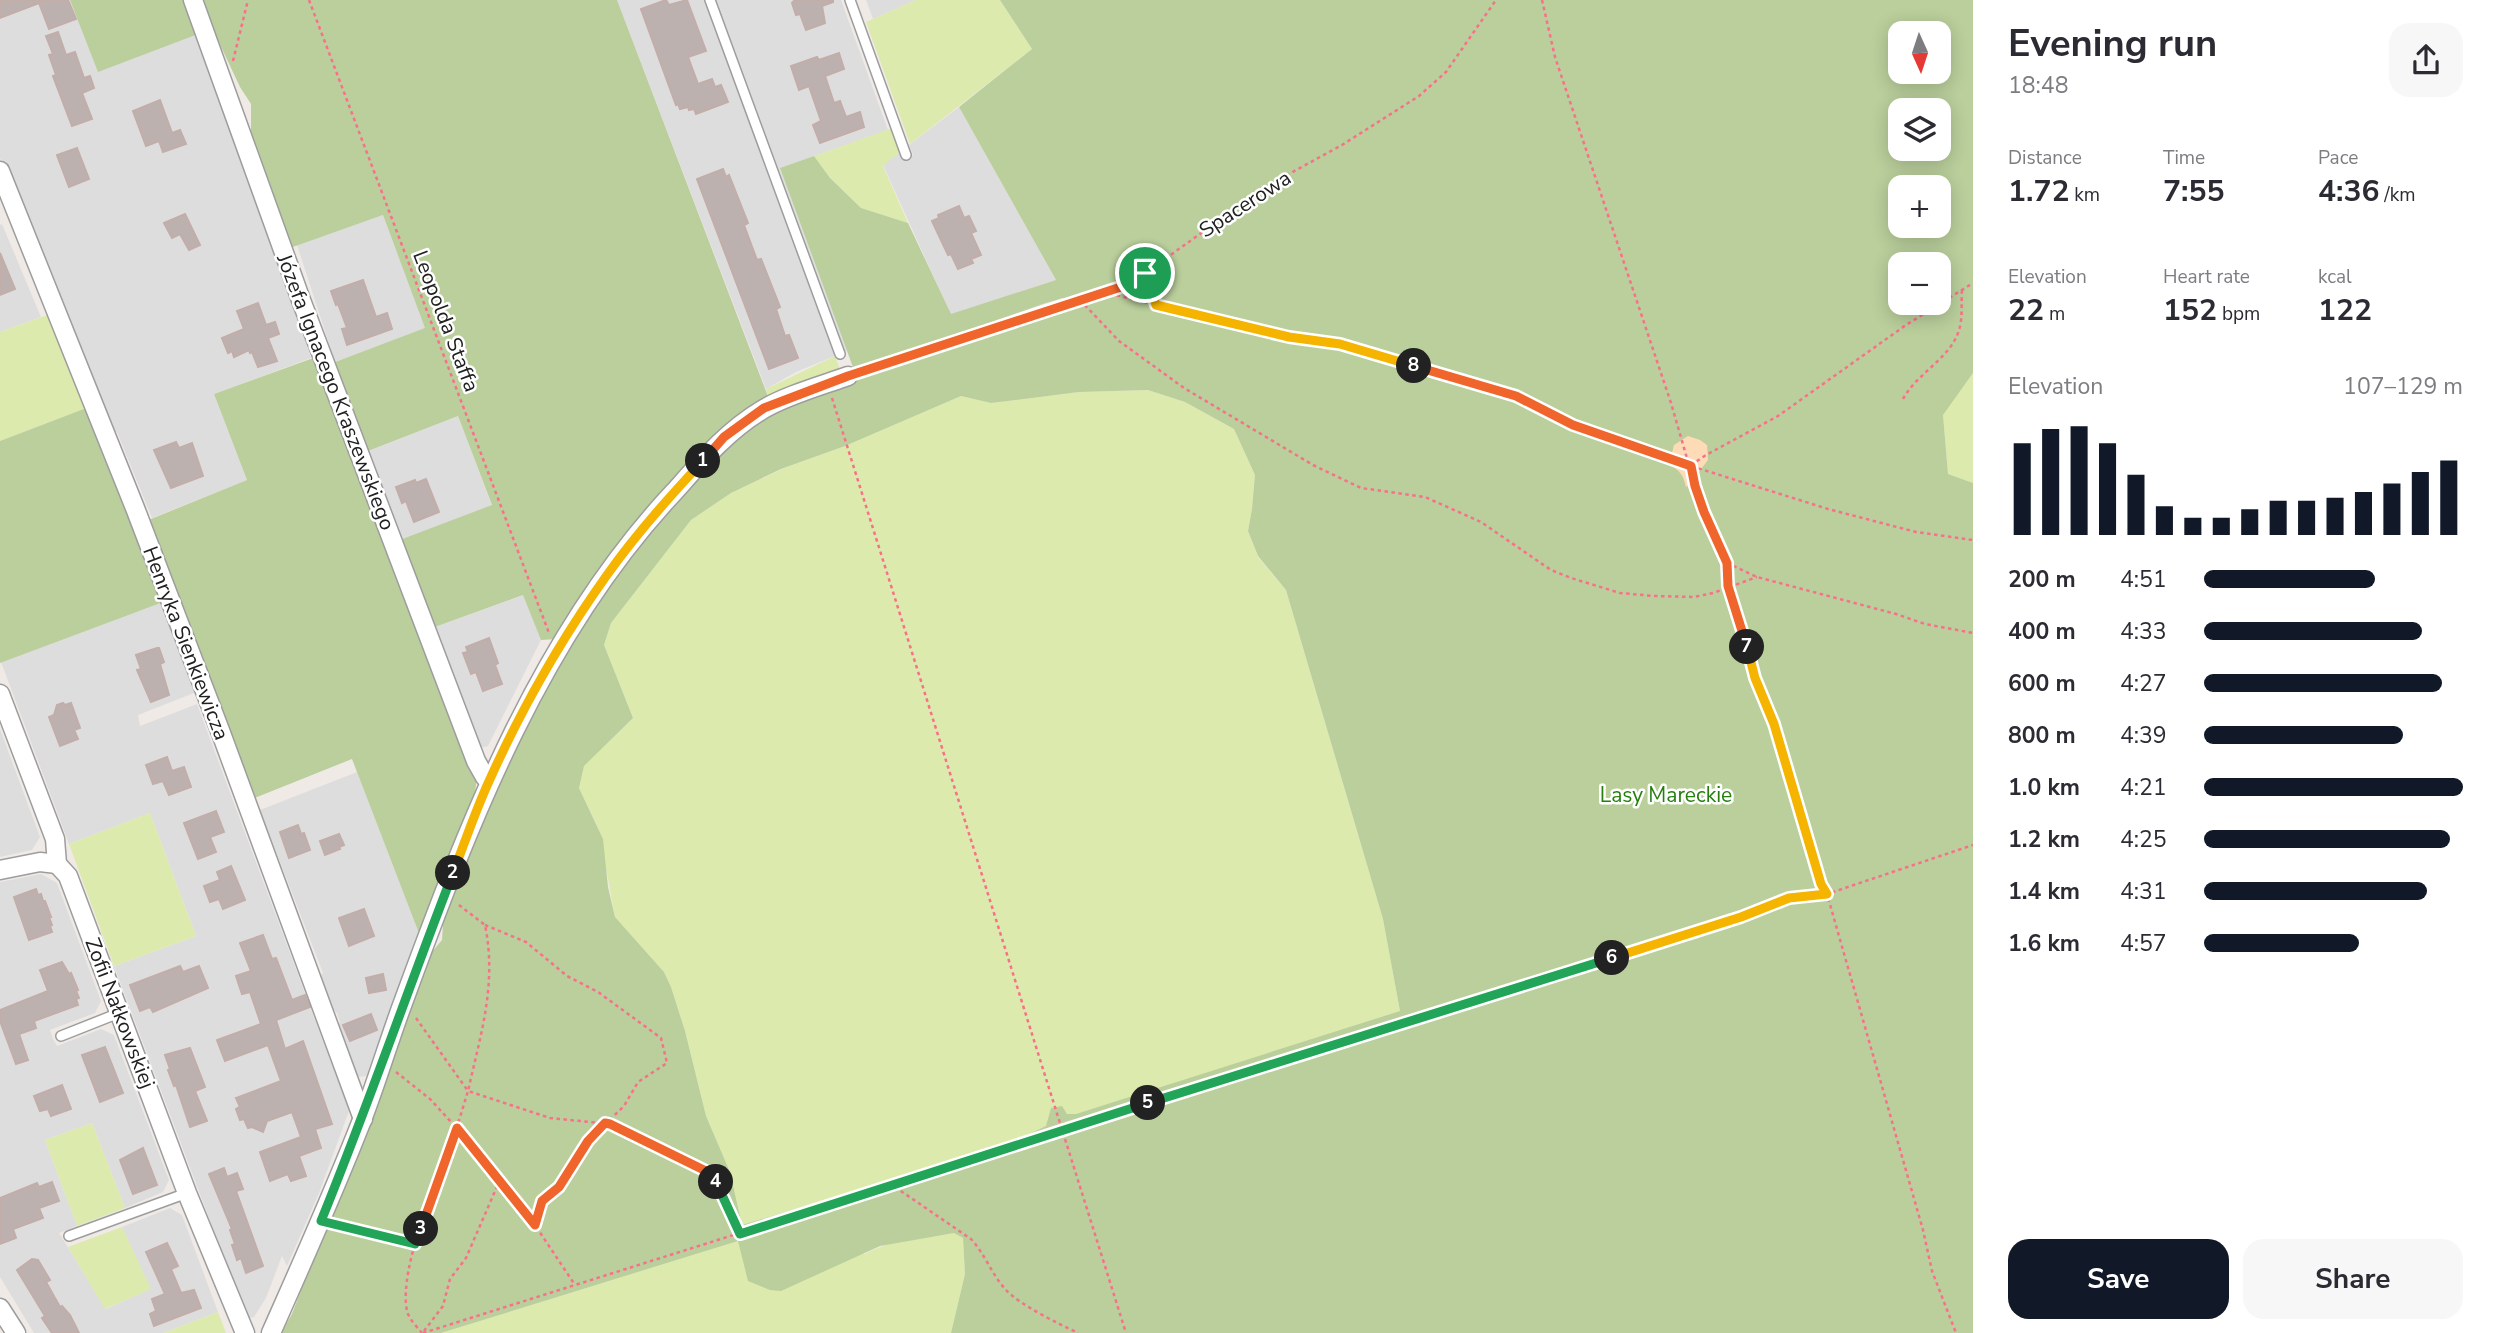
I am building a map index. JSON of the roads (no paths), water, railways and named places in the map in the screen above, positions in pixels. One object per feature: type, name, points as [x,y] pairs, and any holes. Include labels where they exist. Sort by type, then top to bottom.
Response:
[{"type":"street","name":"Józefa Ignacego Kraszewskiego","points":[[193,0],[301,300],[461,723],[476,761],[489,780]]},
{"type":"street","name":"Henryka Sienkiewicza","points":[[0,171],[135,508],[363,1119]]},
{"type":"street","points":[[271,1333],[363,1119],[404,1001],[489,780],[528,702],[557,653],[606,576],[634,539],[658,508],[724,437],[764,408],[848,376]]},
{"type":"street","name":"Zofii Nałkowskiej","points":[[0,694],[55,839],[57,864],[68,876],[187,1193],[245,1333]]},
{"type":"street","points":[[0,870],[40,862],[57,864]]},
{"type":"street","points":[[0,1308],[16,1333]]},
{"type":"lane","points":[[710,0],[840,354]]},
{"type":"lane","points":[[850,0],[906,155]]},
{"type":"lane","points":[[61,1036],[119,1013]]},
{"type":"lane","points":[[69,1236],[187,1193]]},
{"type":"park label","name":"Lasy Mareckie","points":[[1666,795]]}]
